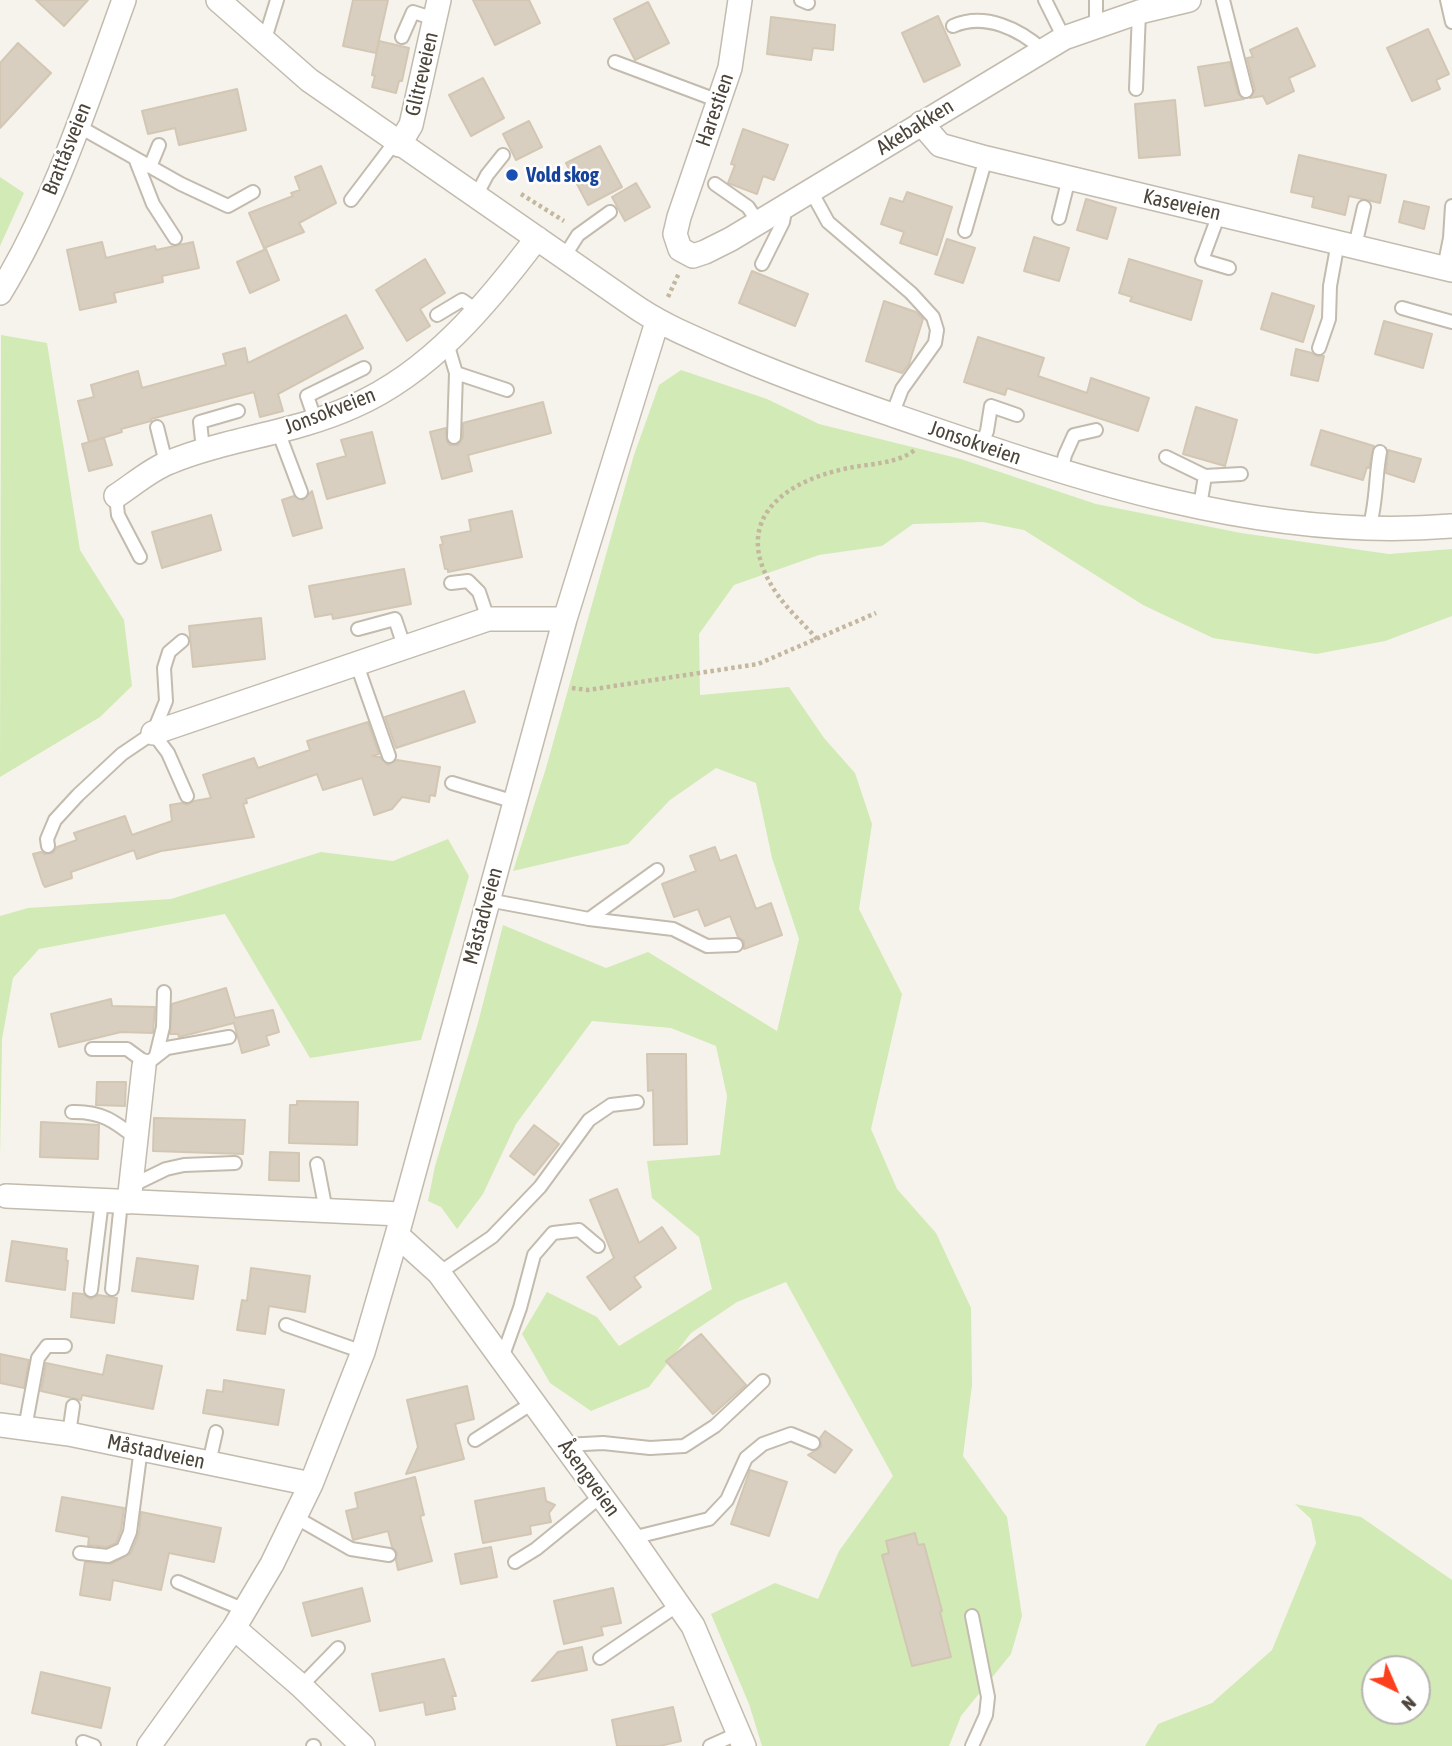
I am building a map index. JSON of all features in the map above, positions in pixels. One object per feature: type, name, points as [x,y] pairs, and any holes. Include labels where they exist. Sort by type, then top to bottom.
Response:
[{"type":"street","name":"Brattåsveien","points":[[0,293],[25,251],[78,126],[124,0]]},
{"type":"street","name":"Jonsokveien","points":[[218,0],[309,80],[657,322],[749,362],[981,446],[1133,492],[1263,518],[1369,528],[1452,526]]},
{"type":"street","name":"Harestien","points":[[678,217],[730,68],[740,0]]},
{"type":"street","name":"Akebakken","points":[[678,217],[675,234],[680,249],[693,256],[705,253],[1064,38],[1143,7],[1189,0]]},
{"type":"street","name":"Glitreveien","points":[[397,143],[411,125],[437,10]]},
{"type":"street","name":"Kaseveien","points":[[921,122],[940,145],[986,158],[1448,269]]},
{"type":"street","name":"Jonsokveien","points":[[116,496],[166,463],[204,449],[278,431],[353,407],[390,388],[447,343],[478,311],[537,238]]},
{"type":"street","name":"Måstadveien","points":[[149,1746],[240,1619],[272,1564],[311,1484],[363,1352],[565,619],[657,322]]},
{"type":"street","points":[[153,733],[488,618],[565,619]]},
{"type":"street","points":[[121,1198],[136,1138],[150,1061]]},
{"type":"street","points":[[6,1196],[121,1198],[326,1211],[399,1224]]},
{"type":"street","name":"Åsengveien","points":[[399,1224],[502,1358],[693,1626],[745,1742]]},
{"type":"street","name":"Måstadveien","points":[[0,1425],[69,1434],[311,1484]]},
{"type":"street","points":[[240,1619],[301,1686],[363,1746]]},
{"type":"lane","points":[[264,42],[277,0]]},
{"type":"lane","points":[[1045,0],[1064,38]]},
{"type":"lane","points":[[1096,0],[1096,27]]},
{"type":"lane","points":[[1223,0],[1246,91]]},
{"type":"lane","points":[[1447,0],[1452,22]]},
{"type":"lane","points":[[1136,89],[1143,7]]},
{"type":"lane","points":[[402,37],[413,12],[437,10]]},
{"type":"lane","points":[[953,26],[963,22],[998,23],[1027,36],[1044,50]]},
{"type":"lane","points":[[615,62],[719,101]]},
{"type":"lane","points":[[78,126],[181,184],[228,206],[253,192]]},
{"type":"lane","points":[[351,200],[397,143]]},
{"type":"lane","points":[[150,167],[159,145]]},
{"type":"lane","points":[[476,196],[487,175],[503,155]]},
{"type":"lane","points":[[135,158],[153,204],[175,238]]},
{"type":"lane","points":[[965,231],[986,158]]},
{"type":"lane","points":[[1059,218],[1069,178]]},
{"type":"lane","points":[[715,184],[748,207],[758,222]]},
{"type":"lane","points":[[811,191],[828,222],[911,293],[933,317],[937,330],[935,343],[902,389],[892,415]]},
{"type":"lane","points":[[761,264],[783,222],[786,206]]},
{"type":"lane","points":[[1448,269],[1452,206]]},
{"type":"lane","points":[[1319,348],[1329,319],[1330,286],[1364,207]]},
{"type":"lane","points":[[564,257],[578,234],[610,212]]},
{"type":"lane","points":[[1219,214],[1202,260],[1229,268]]},
{"type":"lane","points":[[437,315],[462,300],[478,311]]},
{"type":"lane","points":[[1402,308],[1452,322]]},
{"type":"lane","points":[[447,343],[456,373],[454,437]]},
{"type":"lane","points":[[315,419],[307,396],[364,368]]},
{"type":"lane","points":[[456,373],[506,390]]},
{"type":"lane","points":[[981,446],[987,431],[991,406],[1017,415]]},
{"type":"lane","points":[[204,449],[200,422],[238,411]]},
{"type":"lane","points":[[157,427],[166,463]]},
{"type":"lane","points":[[1061,471],[1073,435],[1096,430]]},
{"type":"lane","points":[[278,431],[300,492]]},
{"type":"lane","points":[[1369,528],[1375,509],[1375,476],[1380,452]]},
{"type":"lane","points":[[1166,457],[1205,476],[1241,474]]},
{"type":"lane","points":[[1200,506],[1205,476]]},
{"type":"lane","points":[[116,496],[118,515],[140,557]]},
{"type":"lane","points":[[451,583],[468,581],[479,593],[488,618]]},
{"type":"lane","points":[[358,629],[395,619],[404,646]]},
{"type":"lane","points":[[48,846],[47,839],[55,820],[78,795],[122,754],[153,733],[166,702],[164,668],[169,652],[182,641]]},
{"type":"lane","points":[[356,662],[389,756]]},
{"type":"lane","points":[[153,733],[168,753],[187,796]]},
{"type":"lane","points":[[452,783],[515,802]]},
{"type":"lane","points":[[589,919],[657,870]]},
{"type":"lane","points":[[488,900],[589,919],[673,929],[707,946],[736,946]]},
{"type":"lane","points":[[150,1061],[163,1027],[164,992]]},
{"type":"lane","points":[[92,1049],[127,1049],[142,1060],[150,1061],[167,1048],[229,1037]]},
{"type":"lane","points":[[439,1273],[492,1237],[540,1187],[589,1120],[611,1105],[637,1102]]},
{"type":"lane","points":[[72,1112],[93,1111],[116,1122],[136,1138]]},
{"type":"lane","points":[[91,1290],[121,1198],[166,1169],[184,1165],[235,1163]]},
{"type":"lane","points":[[317,1164],[326,1211]]},
{"type":"lane","points":[[112,1289],[121,1198]]},
{"type":"lane","points":[[502,1358],[520,1308],[534,1255],[553,1233],[579,1230],[598,1246]]},
{"type":"lane","points":[[286,1325],[363,1352]]},
{"type":"lane","points":[[25,1428],[38,1358],[47,1346],[65,1346]]},
{"type":"lane","points":[[565,1445],[603,1443],[650,1448],[684,1446],[715,1426],[764,1381]]},
{"type":"lane","points":[[475,1440],[534,1402]]},
{"type":"lane","points":[[69,1434],[73,1406]]},
{"type":"lane","points":[[209,1463],[216,1432]]},
{"type":"lane","points":[[632,1538],[709,1520],[727,1500],[746,1458],[763,1444],[791,1434],[813,1443]]},
{"type":"lane","points":[[80,1553],[108,1556],[123,1549],[130,1532],[141,1448]]},
{"type":"lane","points":[[515,1562],[536,1549],[601,1496]]},
{"type":"lane","points":[[295,1517],[351,1549],[388,1555]]},
{"type":"lane","points":[[178,1582],[240,1619]]},
{"type":"lane","points":[[600,1658],[678,1605]]},
{"type":"lane","points":[[972,1616],[988,1697],[986,1715],[972,1746]]},
{"type":"lane","points":[[301,1686],[338,1647]]},
{"type":"lane","points":[[709,1746],[745,1742]]},
{"type":"path","points":[[817,639],[777,594],[760,559],[756,541],[762,520],[772,505],[801,483],[842,469],[905,457],[938,430]]},
{"type":"path","points":[[547,684],[588,690],[758,664],[876,613]]},
{"type":"green space","points":[[0,177],[24,193],[0,246]]},
{"type":"green space","points":[[1,335],[47,343],[80,550],[124,620],[132,686],[100,717],[0,777]]},
{"type":"green space","points":[[681,370],[767,399],[819,424],[961,459],[1096,504],[1241,533],[1389,554],[1452,549],[1452,616],[1385,641],[1316,654],[1213,638],[1143,605],[1024,530],[983,522],[913,524],[882,546],[819,555],[734,585],[699,634],[700,695],[789,687],[824,738],[855,773],[872,824],[859,909],[902,994],[871,1129],[897,1189],[936,1233],[971,1308],[972,1385],[963,1456],[1007,1517],[1022,1616],[1011,1654],[961,1716],[949,1746],[762,1746],[749,1704],[711,1614],[775,1583],[818,1599],[839,1551],[893,1476],[786,1282],[737,1302],[691,1333],[649,1387],[591,1411],[550,1383],[522,1334],[547,1292],[597,1317],[619,1346],[712,1289],[699,1237],[652,1198],[647,1161],[720,1155],[727,1096],[716,1046],[671,1028],[592,1021],[516,1124],[483,1194],[457,1229],[441,1207],[428,1201],[435,1166],[478,1023],[503,925],[606,968],[648,952],[777,1031],[799,939],[772,858],[756,783],[716,768],[670,800],[628,844],[513,871],[546,768],[634,455],[659,385]]},
{"type":"green space","points":[[448,839],[469,876],[421,1040],[310,1058],[225,914],[39,949],[13,978],[2,1039],[0,1157],[0,916],[28,908],[171,899],[321,852],[393,861]]},
{"type":"green space","points":[[1295,1504],[1361,1517],[1452,1580],[1452,1746],[1145,1746],[1158,1724],[1212,1703],[1272,1650],[1316,1543],[1311,1519]]},
{"type":"building","points":[[36,0],[88,0],[64,26]]},
{"type":"building","points":[[353,0],[388,0],[376,53],[343,46]]},
{"type":"building","points":[[473,0],[529,0],[540,23],[495,45]]},
{"type":"building","points":[[648,2],[669,43],[635,60],[614,19]]},
{"type":"building","points":[[938,16],[960,65],[924,82],[902,33]]},
{"type":"building","points":[[771,17],[835,25],[833,50],[813,48],[811,60],[767,54]]},
{"type":"building","points":[[1297,28],[1315,66],[1289,78],[1294,91],[1267,104],[1263,96],[1250,98],[1255,90],[1247,58],[1253,57],[1250,50]]},
{"type":"building","points":[[1428,29],[1449,74],[1436,80],[1440,89],[1412,101],[1387,48]]},
{"type":"building","points":[[379,41],[409,48],[402,81],[399,81],[396,93],[372,87]]},
{"type":"building","points":[[18,43],[51,73],[0,128],[0,63]]},
{"type":"building","points":[[1230,62],[1238,93],[1244,99],[1205,106],[1198,67]]},
{"type":"building","points":[[483,78],[504,118],[471,136],[449,95]]},
{"type":"building","points":[[237,89],[246,130],[179,145],[175,128],[148,134],[142,111]]},
{"type":"building","points":[[1175,100],[1180,155],[1139,158],[1135,104]]},
{"type":"building","points":[[529,121],[542,147],[516,160],[503,134]]},
{"type":"building","points":[[743,129],[788,145],[774,180],[763,176],[757,194],[728,183],[735,165],[731,164]]},
{"type":"building","points":[[600,146],[622,187],[588,205],[566,163]]},
{"type":"building","points":[[1299,155],[1386,175],[1380,203],[1349,196],[1345,215],[1312,207],[1314,197],[1291,192]]},
{"type":"building","points":[[321,166],[336,203],[299,223],[304,232],[264,248],[249,213],[293,196],[291,193],[300,190],[295,177]]},
{"type":"building","points":[[636,183],[650,207],[625,221],[612,197]]},
{"type":"building","points":[[907,192],[952,207],[937,255],[900,243],[904,232],[881,224],[890,198],[903,202]]},
{"type":"building","points":[[1086,199],[1116,208],[1107,239],[1077,230]]},
{"type":"building","points":[[1404,201],[1429,207],[1424,229],[1399,222]]},
{"type":"building","points":[[1034,237],[1069,248],[1059,281],[1024,271]]},
{"type":"building","points":[[947,239],[975,248],[963,283],[935,274]]},
{"type":"building","points":[[102,242],[106,258],[155,246],[156,250],[193,242],[199,268],[162,276],[163,282],[114,293],[116,302],[80,310],[67,250]]},
{"type":"building","points":[[266,249],[279,280],[250,293],[237,262]]},
{"type":"building","points":[[425,259],[445,293],[420,309],[430,326],[407,341],[376,290]]},
{"type":"building","points":[[1129,259],[1202,281],[1191,320],[1130,301],[1132,297],[1119,293]]},
{"type":"building","points":[[752,271],[808,294],[795,326],[739,303]]},
{"type":"building","points":[[1272,293],[1314,306],[1303,342],[1261,329]]},
{"type":"building","points":[[884,301],[916,312],[923,319],[909,364],[902,373],[866,361]]},
{"type":"building","points":[[346,315],[363,348],[278,394],[283,411],[260,417],[254,392],[151,419],[121,429],[122,432],[89,442],[78,401],[94,397],[91,385],[138,371],[142,388],[226,365],[223,354],[245,348],[248,363]]},
{"type":"building","points":[[1384,321],[1432,334],[1423,368],[1375,354]]},
{"type":"building","points":[[978,337],[1044,358],[1038,376],[1087,393],[1091,378],[1149,398],[1138,431],[1007,388],[1005,395],[964,382]]},
{"type":"building","points":[[1296,349],[1324,356],[1318,381],[1291,375]]},
{"type":"building","points":[[543,402],[551,433],[468,455],[472,471],[442,479],[430,432],[446,428],[447,442],[450,445],[458,445],[463,438],[463,423]]},
{"type":"building","points":[[1196,407],[1237,420],[1225,466],[1183,454]]},
{"type":"building","points":[[1321,430],[1374,446],[1363,480],[1311,465]]},
{"type":"building","points":[[372,432],[385,483],[327,499],[317,464],[346,456],[341,440]]},
{"type":"building","points":[[104,438],[112,465],[89,471],[82,444]]},
{"type":"building","points":[[1388,450],[1421,459],[1414,482],[1386,473]]},
{"type":"building","points":[[312,491],[322,528],[293,536],[282,500],[294,496],[303,500]]},
{"type":"building","points":[[512,511],[522,557],[448,572],[448,569],[445,569],[441,537],[471,531],[469,520]]},
{"type":"building","points":[[211,515],[221,550],[162,568],[152,532]]},
{"type":"building","points":[[404,569],[411,604],[333,619],[332,614],[315,617],[309,586]]},
{"type":"building","points":[[261,618],[265,659],[193,667],[189,626]]},
{"type":"building","points":[[464,691],[475,722],[396,748],[385,717]]},
{"type":"building","points":[[368,722],[379,754],[372,756],[380,757],[388,765],[397,760],[440,767],[435,796],[430,795],[429,802],[402,797],[392,809],[374,815],[362,778],[323,790],[317,774],[246,799],[247,803],[243,804],[254,837],[161,851],[137,859],[134,850],[71,872],[72,878],[45,887],[43,884],[33,854],[53,853],[57,847],[77,840],[74,833],[125,816],[132,835],[172,821],[170,805],[187,805],[211,798],[203,775],[254,758],[258,768],[310,750],[307,741]]},
{"type":"building","points":[[715,847],[720,861],[736,855],[756,909],[771,903],[782,935],[744,949],[744,941],[738,937],[730,916],[705,926],[698,909],[674,917],[662,884],[696,871],[690,856]]},
{"type":"building","points":[[226,988],[235,1018],[273,1010],[279,1032],[266,1036],[269,1045],[242,1053],[234,1023],[179,1037],[178,1034],[170,1034],[172,1004]]},
{"type":"building","points":[[111,999],[112,1006],[155,1007],[153,1033],[121,1032],[59,1047],[51,1014]]},
{"type":"building","points":[[647,1054],[686,1054],[687,1144],[654,1145],[653,1090],[648,1091]]},
{"type":"building","points":[[97,1082],[126,1082],[125,1106],[96,1105]]},
{"type":"building","points":[[297,1101],[358,1102],[357,1145],[289,1143],[290,1105],[297,1105]]},
{"type":"building","points":[[154,1118],[245,1120],[243,1154],[153,1151]]},
{"type":"building","points":[[41,1122],[99,1125],[98,1159],[40,1157]]},
{"type":"building","points":[[534,1125],[559,1144],[534,1175],[510,1156]]},
{"type":"building","points":[[270,1152],[299,1153],[299,1181],[269,1180]]},
{"type":"building","points":[[617,1189],[639,1243],[662,1227],[676,1248],[634,1277],[641,1287],[610,1310],[587,1277],[614,1258],[590,1200]]},
{"type":"building","points":[[12,1241],[67,1249],[65,1290],[6,1281]]},
{"type":"building","points":[[137,1258],[198,1266],[193,1299],[132,1291]]},
{"type":"building","points":[[251,1268],[310,1276],[305,1312],[269,1306],[265,1334],[237,1330],[242,1300],[247,1301]]},
{"type":"building","points":[[73,1293],[83,1294],[91,1299],[98,1295],[117,1298],[114,1323],[71,1317]]},
{"type":"building","points":[[701,1334],[746,1385],[713,1414],[666,1361]]},
{"type":"building","points":[[0,1354],[29,1360],[24,1388],[0,1383]]},
{"type":"building","points":[[107,1355],[162,1366],[153,1409],[82,1395],[81,1400],[41,1391],[46,1363],[103,1375]]},
{"type":"building","points":[[224,1380],[284,1390],[278,1425],[203,1413],[207,1390],[223,1392]]},
{"type":"building","points":[[467,1386],[474,1419],[455,1424],[464,1459],[406,1474],[418,1447],[407,1400]]},
{"type":"building","points":[[825,1431],[852,1450],[835,1473],[808,1455],[821,1447],[820,1438]]},
{"type":"building","points":[[750,1470],[787,1482],[769,1536],[731,1524]]},
{"type":"building","points":[[415,1477],[424,1515],[420,1516],[432,1561],[398,1570],[397,1553],[392,1547],[388,1531],[353,1540],[346,1511],[358,1508],[355,1493]]},
{"type":"building","points":[[544,1488],[546,1501],[555,1505],[549,1513],[551,1522],[530,1526],[531,1534],[483,1543],[475,1501]]},
{"type":"building","points":[[62,1497],[124,1508],[116,1543],[107,1547],[88,1545],[89,1537],[56,1531]]},
{"type":"building","points":[[141,1512],[221,1528],[214,1562],[169,1553],[161,1590],[113,1580],[110,1600],[80,1595],[85,1562],[111,1564],[131,1553],[139,1533]]},
{"type":"building","points":[[915,1533],[918,1545],[924,1544],[951,1657],[912,1666],[882,1555],[889,1553],[886,1541]]},
{"type":"building","points":[[491,1547],[497,1577],[461,1584],[455,1554]]},
{"type":"building","points":[[362,1588],[370,1621],[312,1636],[303,1603]]},
{"type":"building","points":[[613,1588],[621,1623],[601,1627],[603,1635],[564,1644],[554,1601]]},
{"type":"building","points":[[582,1647],[587,1670],[532,1681],[558,1652]]},
{"type":"building","points":[[444,1659],[456,1696],[452,1696],[455,1709],[426,1715],[424,1702],[380,1711],[372,1674]]},
{"type":"building","points":[[41,1672],[110,1688],[101,1728],[32,1713]]},
{"type":"building","points":[[673,1707],[681,1741],[660,1746],[617,1746],[612,1720]]},
{"type":"place","name":"Vold skog","points":[[512,175]]}]
